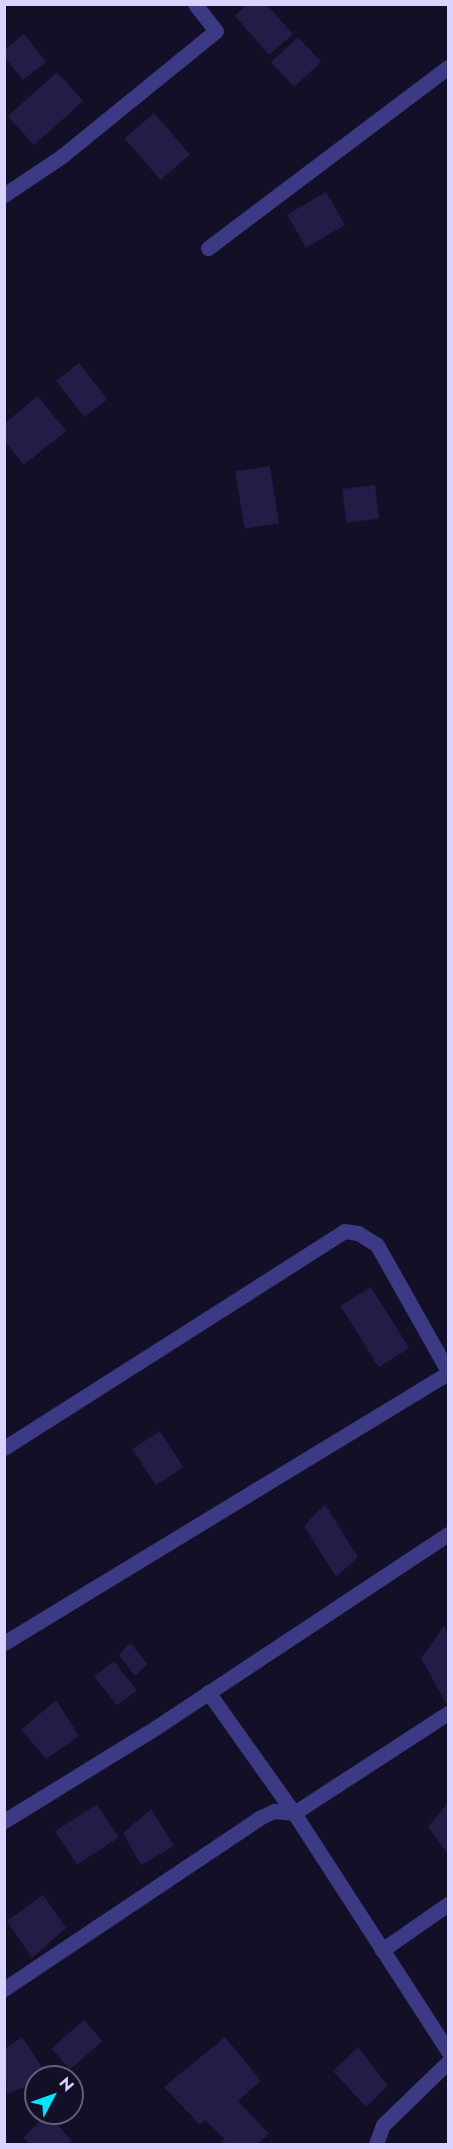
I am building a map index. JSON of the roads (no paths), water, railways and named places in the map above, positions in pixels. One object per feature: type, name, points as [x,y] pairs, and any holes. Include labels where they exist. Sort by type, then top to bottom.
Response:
[{"type":"street","points":[[4,195],[62,156],[216,31],[195,4]]},
{"type":"street","points":[[208,248],[448,67]]},
{"type":"street","points":[[4,1448],[344,1231],[358,1233],[377,1245],[448,1372],[4,1643]]},
{"type":"street","points":[[4,1821],[208,1692],[448,1534]]},
{"type":"street","points":[[208,1692],[294,1814],[448,2051]]},
{"type":"street","points":[[4,1989],[259,1818],[274,1811],[294,1814],[448,1713]]},
{"type":"street","points":[[382,1950],[448,1904]]},
{"type":"street","points":[[376,2145],[383,2125],[448,2062]]}]
